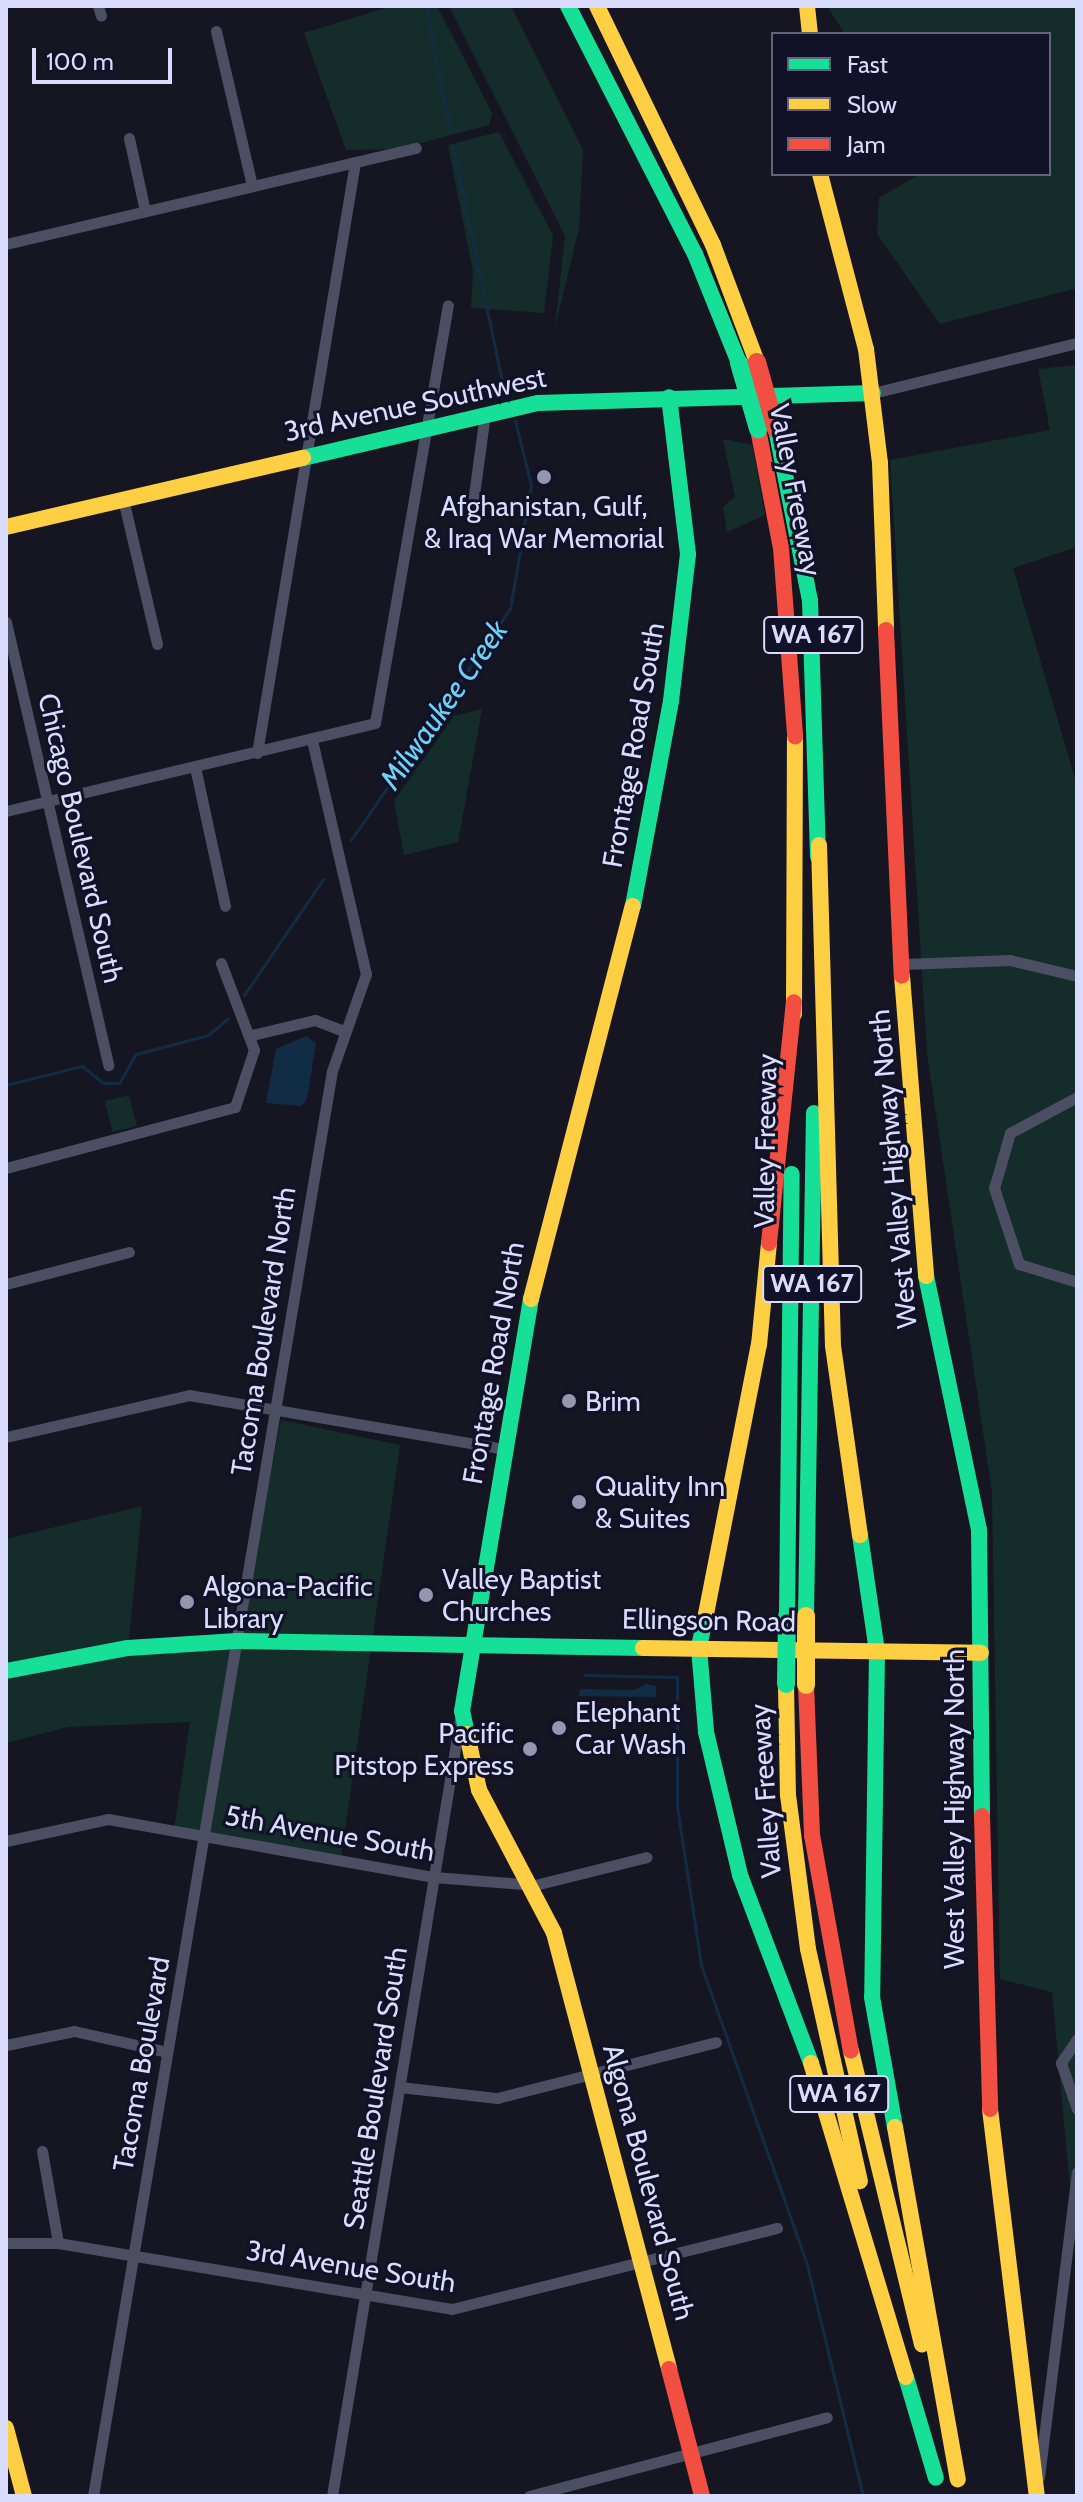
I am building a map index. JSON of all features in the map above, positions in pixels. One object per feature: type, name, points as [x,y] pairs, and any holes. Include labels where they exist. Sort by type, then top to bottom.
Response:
[{"type":"main road","name":"Valley Freeway","points":[[568,6],[748,362]]},
{"type":"main road","name":"Valley Freeway","points":[[597,6],[713,245],[767,429],[810,601],[819,845],[797,1616],[786,1684],[788,1795],[808,1949],[938,2487]]},
{"type":"main road","points":[[807,6],[810,32]]},
{"type":"main road","name":"West Valley Highway North","points":[[820,176],[873,393],[903,964],[928,1301],[977,1505],[985,2069],[1037,2495]]},
{"type":"main road","name":"3rd Avenue Southwest","points":[[6,527],[485,414],[560,400],[873,393]]},
{"type":"main road","name":"Frontage Road South","points":[[578,1095],[640,876],[683,620],[688,554],[669,397]]},
{"type":"main road","name":"Valley Freeway","points":[[767,429],[795,689],[797,1616],[806,1685],[812,1835],[831,1968],[960,2488]]},
{"type":"main road","points":[[819,845],[833,1346],[877,1652],[872,1997],[960,2488]]},
{"type":"main road","points":[[794,1002],[759,1345],[699,1648],[706,1732],[731,1845],[806,2045],[938,2487]]},
{"type":"main road","name":"Frontage Road North","points":[[462,1711],[505,1449],[578,1095]]},
{"type":"main road","name":"Ellingson Road","points":[[6,1671],[128,1648],[237,1641],[981,1653]]},
{"type":"main road","name":"Algona Boulevard South","points":[[462,1711],[479,1790],[535,1885],[592,2073],[702,2496]]},
{"type":"main road","points":[[6,2428],[24,2496]]},
{"type":"street","points":[[216,31],[252,186]]},
{"type":"street","points":[[129,138],[145,211]]},
{"type":"street","points":[[6,244],[416,148]]},
{"type":"street","points":[[257,753],[355,162]]},
{"type":"street","points":[[6,811],[375,723],[448,305]]},
{"type":"street","name":"3rd Avenue Southwest","points":[[873,393],[1077,343]]},
{"type":"street","points":[[471,517],[485,414]]},
{"type":"street","points":[[123,499],[157,644]]},
{"type":"street","name":"Chicago Boulevard South","points":[[6,622],[108,1065]]},
{"type":"street","name":"Tacoma Boulevard North","points":[[237,1641],[274,1410],[343,1031],[367,969],[312,740]]},
{"type":"street","points":[[195,767],[225,906]]},
{"type":"street","points":[[903,964],[1010,960],[1077,976]]},
{"type":"street","points":[[6,1168],[227,1111],[249,1080],[252,1035],[221,963]]},
{"type":"street","points":[[252,1035],[315,1020],[343,1031]]},
{"type":"street","points":[[1077,1097],[1010,1133],[994,1188],[1019,1264],[1077,1282]]},
{"type":"street","points":[[6,1284],[129,1252]]},
{"type":"street","points":[[6,1437],[175,1395],[505,1449]]},
{"type":"street","name":"Tacoma Boulevard","points":[[93,2496],[237,1641]]},
{"type":"street","name":"Seattle Boulevard South","points":[[332,2496],[462,1711]]},
{"type":"street","name":"5th Avenue South","points":[[6,1841],[96,1819],[434,1877],[535,1885],[647,1857]]},
{"type":"street","points":[[6,2045],[74,2031],[167,2052]]},
{"type":"street","points":[[1077,2039],[1061,2063],[1077,2109]]},
{"type":"street","points":[[400,2087],[483,2100],[716,2042]]},
{"type":"street","points":[[42,2151],[58,2243]]},
{"type":"street","points":[[1037,2495],[1077,2172]]},
{"type":"street","name":"3rd Avenue South","points":[[6,2243],[58,2243],[467,2308],[777,2228]]},
{"type":"street","points":[[529,2496],[827,2417]]},
{"type":"green space","points":[[392,6],[437,6],[492,113],[489,125],[398,149],[346,150],[304,33]]},
{"type":"green space","points":[[449,6],[511,6],[583,150],[579,228],[555,328],[565,236]]},
{"type":"green space","points":[[827,6],[1077,6],[1077,288],[940,324],[877,234],[879,198],[917,176],[1051,176],[1051,32],[844,32]]},
{"type":"green space","points":[[499,132],[553,236],[544,313],[471,308],[473,271],[448,145]]},
{"type":"green space","points":[[1077,365],[1077,547],[1013,568],[1077,785],[1077,2264],[1052,1992],[1000,1979],[992,1493],[927,1053],[890,460],[1050,430],[1038,369]]},
{"type":"green space","points":[[723,439],[752,445],[765,515],[727,532],[723,507],[735,497]]},
{"type":"green space","points":[[482,709],[458,842],[404,855],[394,801],[454,716]]},
{"type":"green space","points":[[129,1095],[137,1126],[112,1132],[105,1101]]},
{"type":"green space","points":[[281,1420],[400,1445],[341,1858],[174,1830],[190,1722],[68,1727],[6,1743],[6,1539],[142,1506],[128,1648],[237,1641]]},
{"type":"water","points":[[306,1036],[316,1043],[307,1099],[301,1106],[266,1103],[276,1049]]},
{"type":"water","points":[[646,1684],[656,1686],[656,1697],[578,1696],[581,1689],[635,1690]]},
{"type":"waterway","name":"Milwaukee Creek","points":[[426,6],[450,132]]},
{"type":"waterway","name":"Milwaukee Creek","points":[[453,147],[505,395]]},
{"type":"waterway","name":"Milwaukee Creek","points":[[351,840],[510,609],[531,485],[515,421]]},
{"type":"waterway","name":"Milwaukee Creek","points":[[244,995],[323,879]]},
{"type":"waterway","name":"Milwaukee Creek","points":[[6,1085],[82,1066],[103,1083],[119,1083],[136,1054],[208,1035],[228,1018]]},
{"type":"waterway","points":[[585,1675],[677,1677],[677,1806],[701,1965],[807,2265],[863,2496]]},
{"type":"traffic: fast","points":[[568,6],[695,254],[739,363]]},
{"type":"traffic: fast","points":[[739,363],[758,429]]},
{"type":"traffic: fast","points":[[303,458],[538,403],[873,393]]},
{"type":"traffic: fast","points":[[633,906],[671,701],[688,554],[669,397]]},
{"type":"traffic: fast","points":[[776,429],[810,601],[818,857]]},
{"type":"traffic: fast","points":[[806,1616],[814,1113]]},
{"type":"traffic: fast","points":[[787,1616],[792,1174]]},
{"type":"traffic: fast","points":[[926,1276],[979,1530],[982,1816]]},
{"type":"traffic: fast","points":[[467,1734],[462,1711],[531,1299]]},
{"type":"traffic: fast","points":[[860,1535],[877,1652],[872,1997],[895,2127]]},
{"type":"traffic: fast","points":[[706,1614],[699,1648],[706,1732],[740,1875],[811,2063]]},
{"type":"traffic: fast","points":[[786,1684],[787,1616]]},
{"type":"traffic: fast","points":[[6,1671],[128,1648],[237,1641],[643,1648]]},
{"type":"traffic: fast","points":[[906,2377],[936,2478]]},
{"type":"traffic: slow","points":[[597,6],[713,245],[757,362]]},
{"type":"traffic: slow","points":[[807,6],[810,32]]},
{"type":"traffic: slow","points":[[821,176],[866,349],[880,463],[886,630]]},
{"type":"traffic: slow","points":[[6,527],[303,458]]},
{"type":"traffic: slow","points":[[794,1014],[795,736]]},
{"type":"traffic: slow","points":[[819,845],[833,1346],[860,1535]]},
{"type":"traffic: slow","points":[[531,1299],[633,906]]},
{"type":"traffic: slow","points":[[902,976],[926,1276]]},
{"type":"traffic: slow","points":[[706,1614],[759,1345],[769,1243]]},
{"type":"traffic: slow","points":[[806,1616],[806,1685]]},
{"type":"traffic: slow","points":[[643,1648],[981,1653]]},
{"type":"traffic: slow","points":[[786,1684],[788,1795],[808,1949],[860,2181]]},
{"type":"traffic: slow","points":[[467,1734],[479,1790],[554,1933],[669,2369]]},
{"type":"traffic: slow","points":[[851,2051],[922,2345]]},
{"type":"traffic: slow","points":[[811,2063],[906,2377]]},
{"type":"traffic: slow","points":[[990,2109],[1037,2496]]},
{"type":"traffic: slow","points":[[895,2127],[958,2479]]},
{"type":"traffic: slow","points":[[6,2428],[24,2496]]},
{"type":"traffic: jam","points":[[757,362],[776,429]]},
{"type":"traffic: jam","points":[[758,429],[781,548],[795,736]]},
{"type":"traffic: jam","points":[[886,630],[902,976]]},
{"type":"traffic: jam","points":[[769,1243],[794,1002]]},
{"type":"traffic: jam","points":[[806,1685],[812,1835],[851,2051]]},
{"type":"traffic: jam","points":[[982,1816],[990,2109]]},
{"type":"traffic: jam","points":[[669,2369],[702,2496]]},
{"type":"place","name":"Afghanistan, Gulf, & Iraq War Memorial","points":[[544,477]]},
{"type":"place","name":"Brim","points":[[569,1401]]},
{"type":"place","name":"Quality Inn & Suites","points":[[579,1502]]},
{"type":"place","name":"Valley Baptist Churches","points":[[426,1595]]},
{"type":"place","name":"Algona-Pacific Library","points":[[187,1602]]},
{"type":"place","name":"Elephant Car Wash","points":[[559,1728]]},
{"type":"place","name":"Pacific Pitstop Express","points":[[530,1749]]}]
